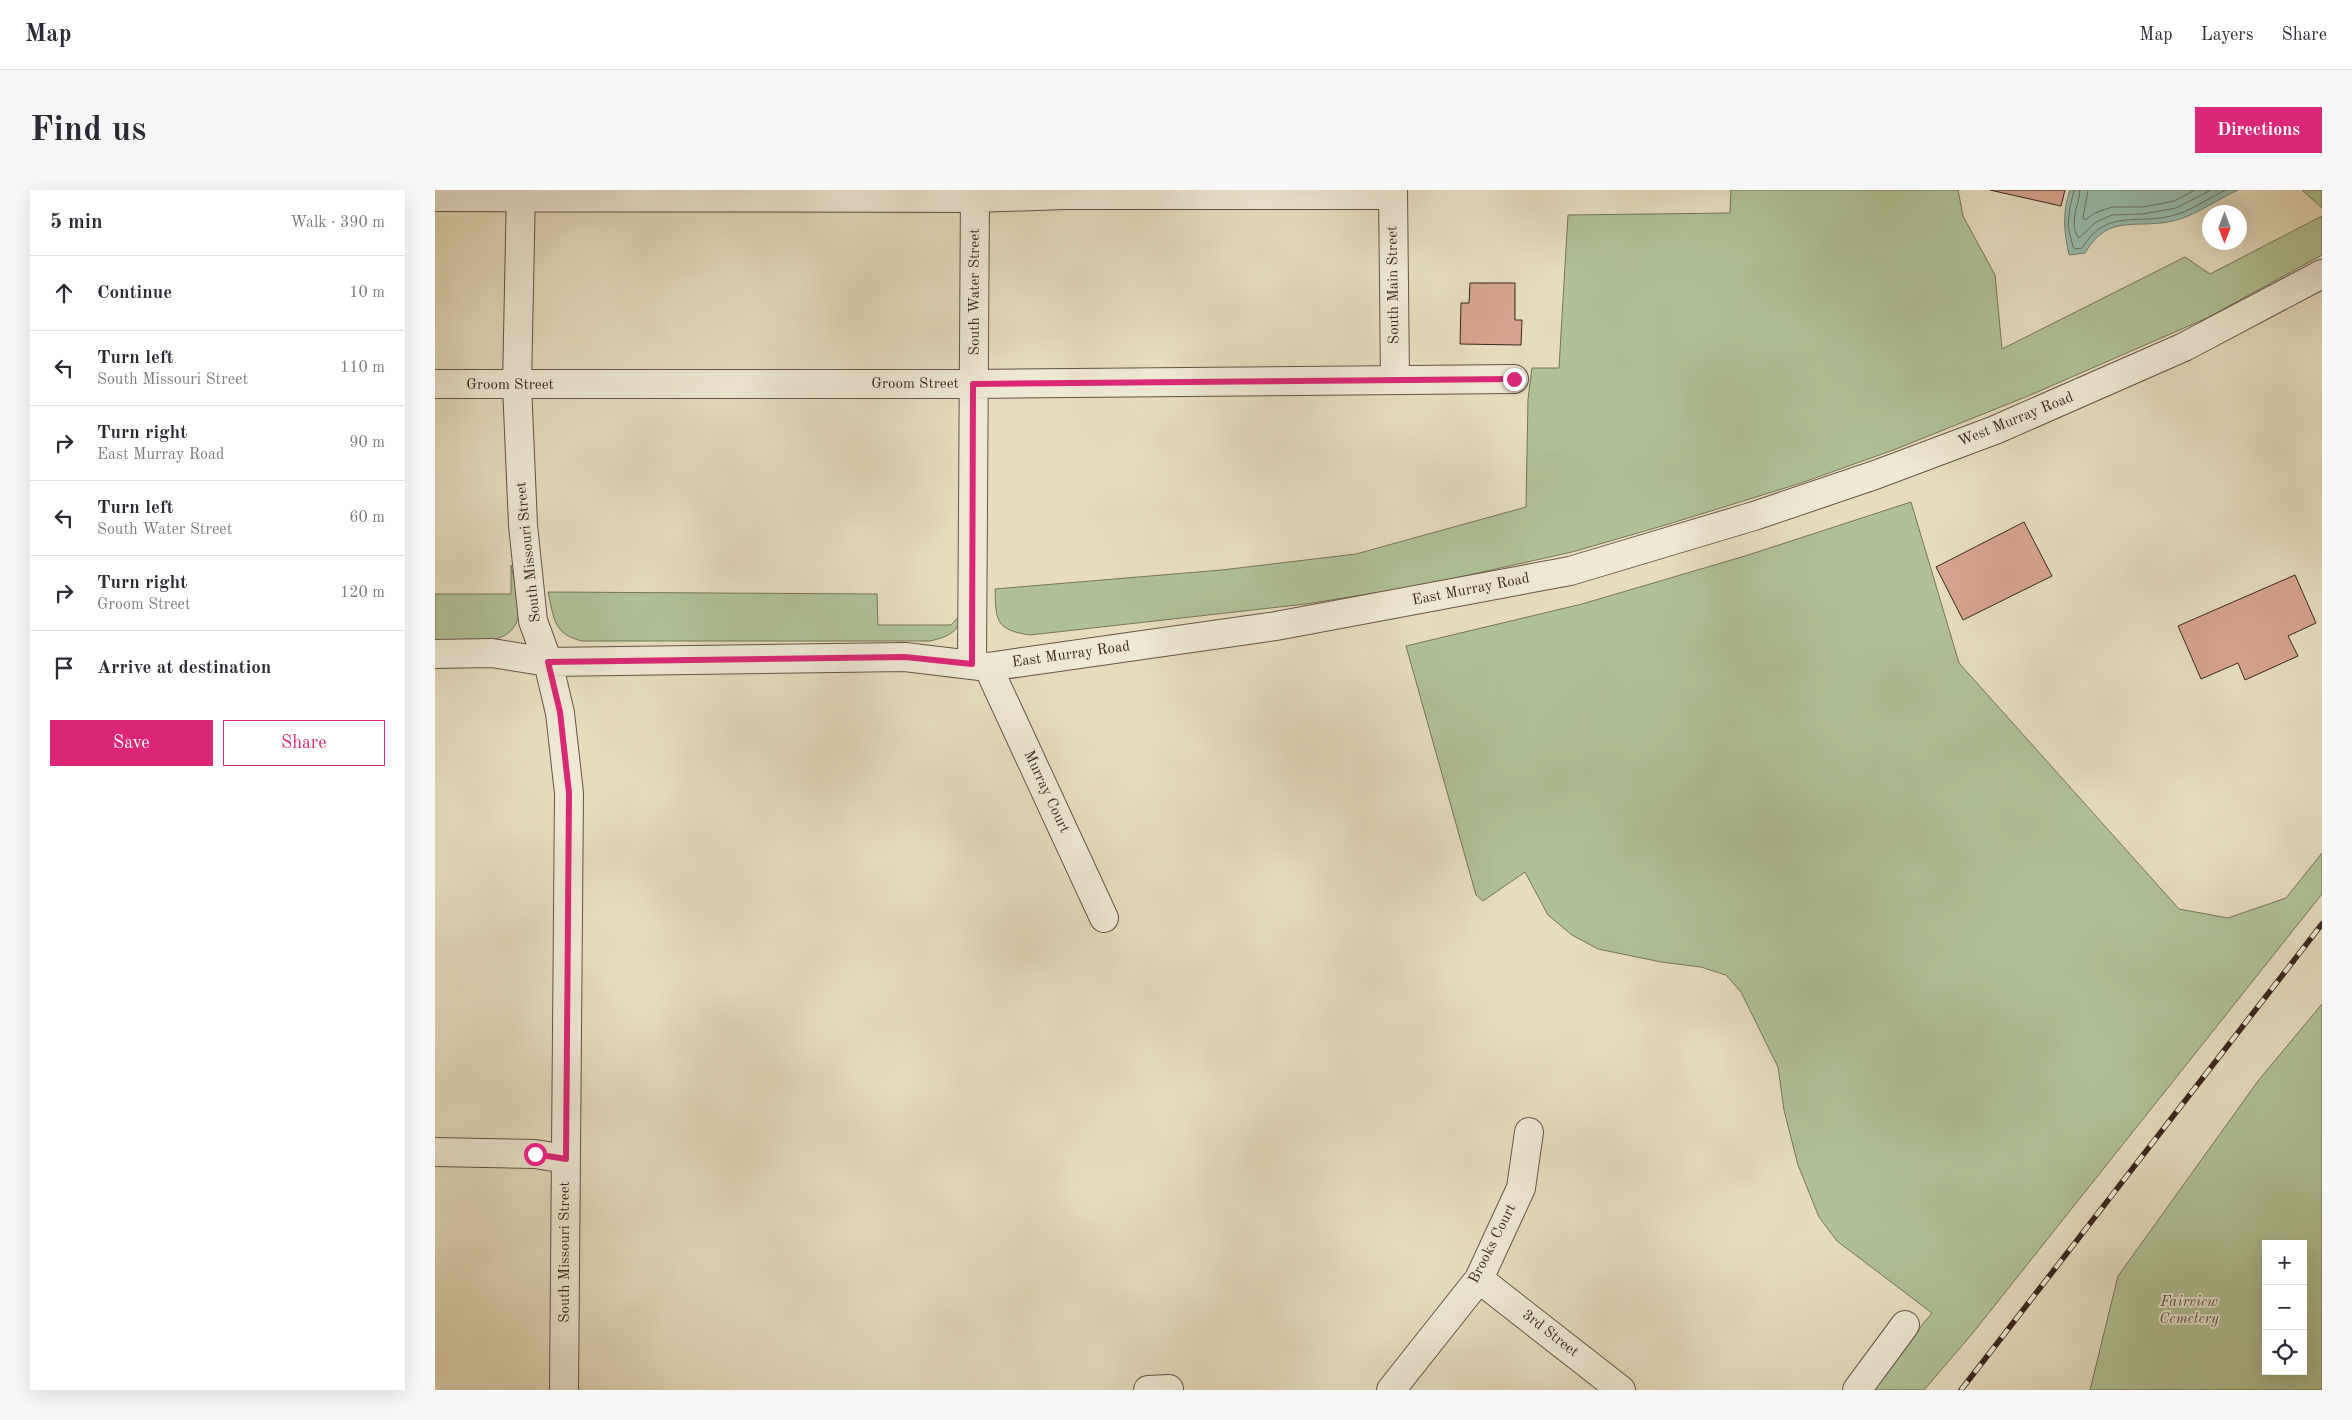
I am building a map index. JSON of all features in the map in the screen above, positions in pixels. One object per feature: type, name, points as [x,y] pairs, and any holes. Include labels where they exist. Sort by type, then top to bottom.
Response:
[{"type":"street","points":[[435,197],[521,193],[1084,195],[1393,193]]},
{"type":"street","name":"South Missouri Street","points":[[521,193],[517,385],[523,524],[533,621],[548,662],[562,722],[569,793],[564,1390]]},
{"type":"street","name":"South Main Street","points":[[1393,193],[1395,380]]},
{"type":"street","name":"South Water Street","points":[[975,194],[975,354],[973,384],[980,665]]},
{"type":"street","name":"West Murray Road","points":[[1697,534],[1875,475],[2004,426],[2184,347],[2322,274]]},
{"type":"street","name":"Groom Street","points":[[435,384],[973,384],[1514,379]]},
{"type":"street","name":"East Murray Road","points":[[435,654],[492,653],[548,662],[905,657],[980,665],[1276,626],[1446,595],[1570,571],[1697,534]]},
{"type":"street","name":"Murray Court","points":[[980,665],[1104,918]]},
{"type":"street","name":"Brooks Court","points":[[1391,1390],[1479,1279],[1521,1188],[1529,1132]]},
{"type":"street","points":[[435,1152],[535,1154],[566,1159]]},
{"type":"street","name":"3rd Street","points":[[1479,1279],[1621,1390]]},
{"type":"street","points":[[1857,1390],[1905,1325]]},
{"type":"street","points":[[1148,1390],[1169,1390]]},
{"type":"green space","points":[[1731,190],[1958,190],[1963,216],[1995,275],[2002,349],[2185,257],[2210,274],[2322,216],[2322,255],[2207,318],[2028,396],[1896,449],[1801,483],[1572,552],[1424,585],[1306,604],[1030,635],[1010,630],[1000,622],[997,616],[995,589],[1222,570],[1356,554],[1526,507],[1528,399],[1532,368],[1559,368],[1568,215],[1730,213]]},
{"type":"green space","points":[[2302,190],[2322,190],[2322,208]]},
{"type":"green space","points":[[1911,502],[1959,663],[2179,909],[2228,918],[2286,898],[2322,853],[2322,894],[1972,1334],[1924,1390],[1868,1390],[1932,1313],[1837,1241],[1819,1217],[1798,1165],[1784,1110],[1778,1067],[1741,992],[1726,975],[1701,967],[1661,962],[1598,949],[1572,935],[1548,915],[1525,872],[1483,901],[1476,895],[1406,646],[1582,604],[1745,556]]},
{"type":"green space","points":[[511,565],[519,611],[516,624],[509,633],[486,641],[435,641],[435,594],[511,594]]},
{"type":"green space","points":[[548,592],[877,594],[878,625],[951,625],[964,611],[959,624],[953,632],[930,641],[582,641],[565,634],[556,624]]},
{"type":"green space","name":"Fairview Cemetery","points":[[2322,1004],[2322,1390],[2090,1390],[2118,1276],[2258,1081]]},
{"type":"water","points":[[2070,190],[2238,190],[2209,205],[2202,205],[2202,209],[2180,219],[2115,227],[2105,231],[2085,253],[2069,255],[2065,222]]},
{"type":"building","points":[[1990,190],[2065,190],[2061,206]]},
{"type":"building","points":[[1470,283],[1515,283],[1515,320],[1522,320],[1521,345],[1460,344],[1461,303],[1469,303]]},
{"type":"building","points":[[2024,522],[2052,576],[1963,620],[1936,567]]},
{"type":"building","points":[[2295,575],[2316,623],[2288,636],[2298,656],[2245,680],[2238,663],[2201,679],[2178,626]]},
{"type":"railway","points":[[1961,1390],[2322,924]]},
{"type":"route","points":[[535,1154],[566,1159],[569,793],[565,739],[548,662],[905,657],[972,664],[973,384],[1514,379]]}]
